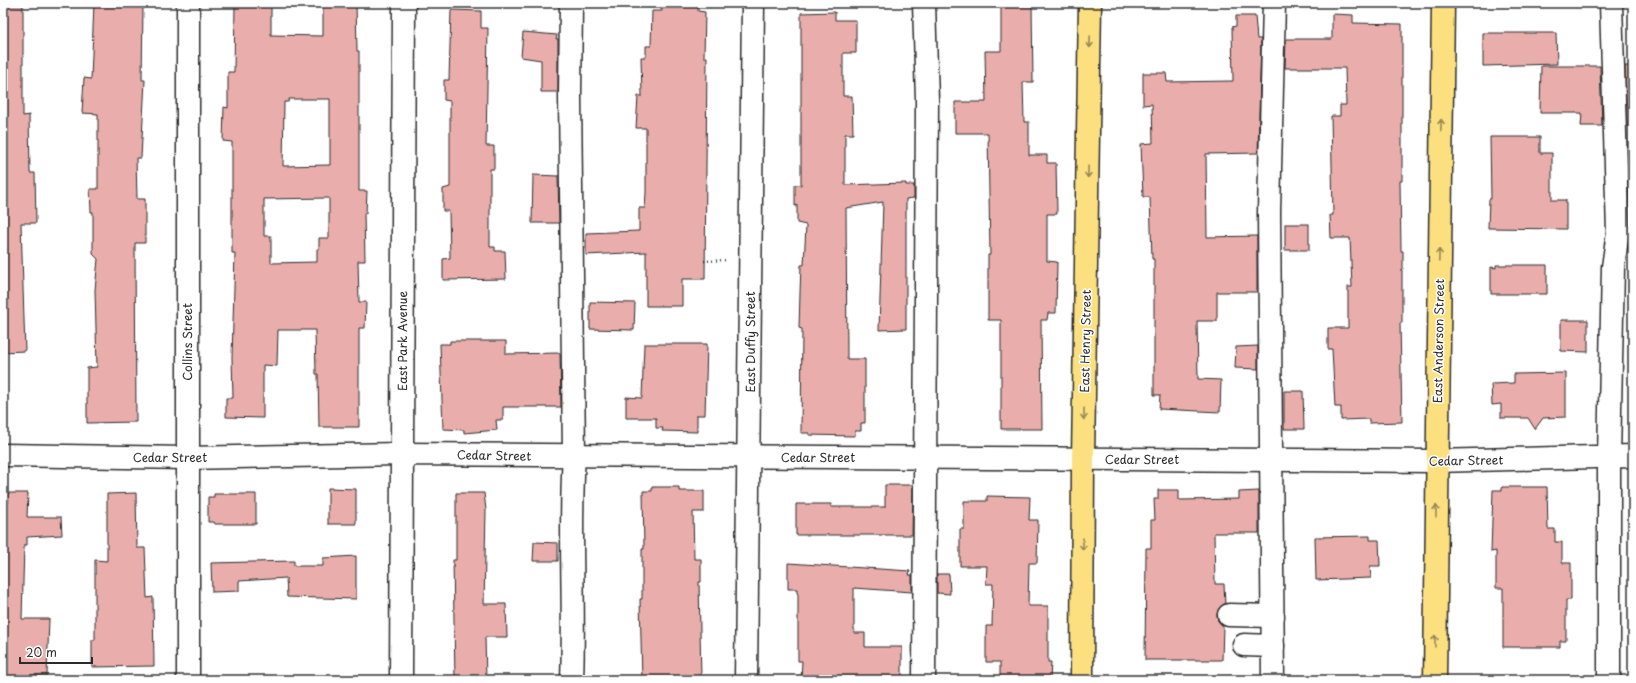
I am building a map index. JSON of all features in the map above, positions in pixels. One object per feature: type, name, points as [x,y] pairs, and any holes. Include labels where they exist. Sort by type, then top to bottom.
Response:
[{"type":"main road","name":"East Henry Street","points":[[1082,680],[1083,459],[1090,3]]},
{"type":"main road","name":"East Anderson Street","points":[[1435,680],[1436,461],[1443,3]]},
{"type":"street","name":"Collins Street","points":[[188,3],[188,680]]},
{"type":"street","name":"East Park Avenue","points":[[400,680],[404,3]]},
{"type":"street","points":[[571,3],[570,104],[574,456],[571,494],[574,627],[572,680]]},
{"type":"street","name":"East Duffy Street","points":[[746,680],[753,3]]},
{"type":"street","points":[[924,3],[928,100],[924,680]]},
{"type":"street","points":[[1273,680],[1269,212],[1274,3]]},
{"type":"street","points":[[1609,680],[1609,457],[1613,267],[1618,232],[1611,3]]},
{"type":"street","name":"Cedar Street","points":[[3,455],[187,458],[401,454],[1436,461],[1633,456]]},
{"type":"street","points":[[1229,615],[1273,616]]},
{"type":"street","points":[[1244,645],[1273,646]]},
{"type":"building","points":[[3,3],[23,3],[23,116],[29,115],[30,173],[35,173],[36,223],[21,223],[25,351],[3,352]]},
{"type":"building","points":[[94,3],[143,3],[142,80],[145,80],[141,158],[136,158],[137,199],[145,199],[145,243],[135,243],[136,422],[87,423],[87,368],[97,367],[95,290],[98,259],[93,254],[93,212],[91,212],[90,189],[98,189],[98,114],[82,113],[84,78],[91,79]]},
{"type":"building","points":[[235,3],[271,3],[271,35],[323,36],[323,3],[356,3],[357,51],[359,51],[359,191],[367,191],[366,213],[364,213],[365,261],[358,261],[359,302],[366,302],[365,328],[359,328],[359,427],[319,427],[315,330],[278,330],[277,366],[263,365],[263,418],[226,417],[226,398],[233,398],[232,357],[235,253],[232,253],[232,142],[223,141],[224,107],[228,108],[228,72],[234,72]],"holes":[[[289,99],[330,99],[330,165],[283,166],[284,102],[288,102]],[[329,198],[329,238],[319,238],[317,262],[271,263],[271,236],[264,236],[264,199]]]},
{"type":"building","points":[[662,3],[698,3],[698,11],[705,12],[704,57],[707,57],[705,279],[682,279],[682,306],[646,306],[646,252],[586,255],[586,233],[639,231],[639,208],[645,208],[646,193],[646,128],[636,128],[638,96],[642,96],[641,57],[646,57],[646,46],[651,46],[652,11],[662,11]]},
{"type":"building","points":[[1001,3],[1032,3],[1033,82],[1023,82],[1024,122],[1029,122],[1029,155],[1047,155],[1047,163],[1056,163],[1057,214],[1047,214],[1047,261],[1057,262],[1056,313],[1048,313],[1047,320],[1041,320],[1042,429],[1001,429],[1001,320],[988,320],[988,255],[990,255],[988,133],[955,133],[955,102],[986,102],[985,51],[1001,51]]},
{"type":"building","points":[[451,10],[481,11],[481,28],[488,28],[486,146],[494,146],[494,169],[490,169],[490,247],[495,247],[495,251],[505,251],[506,279],[443,280],[443,259],[450,258],[449,211],[443,211],[443,189],[450,187],[450,101],[444,100],[444,80],[449,80]]},
{"type":"building","points":[[835,12],[835,20],[856,20],[856,53],[843,53],[843,96],[852,96],[853,134],[845,134],[845,185],[906,183],[906,185],[914,185],[914,198],[906,199],[906,329],[879,330],[883,202],[846,208],[847,359],[865,359],[865,423],[861,423],[861,431],[855,431],[855,436],[809,435],[809,433],[801,433],[802,329],[799,328],[801,265],[804,265],[806,225],[797,223],[795,185],[801,185],[801,13]]},
{"type":"building","points":[[1332,14],[1353,15],[1353,23],[1402,24],[1402,181],[1400,181],[1401,251],[1403,251],[1403,269],[1402,323],[1400,323],[1402,422],[1369,423],[1369,419],[1341,420],[1341,407],[1335,407],[1332,349],[1328,349],[1328,328],[1348,328],[1348,287],[1352,287],[1350,238],[1331,238],[1330,215],[1333,215],[1331,116],[1340,116],[1340,105],[1346,105],[1345,68],[1285,68],[1286,39],[1332,39]]},
{"type":"building","points":[[1236,16],[1255,16],[1257,39],[1261,39],[1258,153],[1206,154],[1207,237],[1257,236],[1257,292],[1217,292],[1217,321],[1197,321],[1198,379],[1221,380],[1220,412],[1159,409],[1160,395],[1154,395],[1154,259],[1152,259],[1150,197],[1143,197],[1141,144],[1153,143],[1152,104],[1143,105],[1143,73],[1166,73],[1167,82],[1233,81],[1232,27],[1236,26]]},
{"type":"building","points":[[523,32],[557,35],[558,92],[541,92],[541,60],[521,57]]},
{"type":"building","points":[[1483,33],[1556,33],[1557,64],[1483,66]]},
{"type":"building","points":[[1541,66],[1600,66],[1602,126],[1581,126],[1582,113],[1540,113]]},
{"type":"building","points":[[1625,66],[1633,66],[1632,126],[1627,126]]},
{"type":"building","points":[[1490,137],[1540,137],[1540,153],[1552,153],[1552,200],[1566,200],[1566,229],[1488,228],[1489,199],[1491,199]]},
{"type":"building","points":[[533,175],[558,176],[559,223],[532,223]]},
{"type":"building","points":[[1285,224],[1309,224],[1309,250],[1285,250]]},
{"type":"building","points":[[1496,265],[1547,265],[1547,294],[1491,294],[1491,267],[1496,268]]},
{"type":"building","points":[[590,302],[635,303],[634,330],[590,329]]},
{"type":"building","points":[[1561,320],[1588,320],[1588,352],[1561,351]]},
{"type":"building","points":[[450,341],[506,341],[506,354],[560,353],[561,407],[503,407],[503,420],[496,420],[497,430],[464,433],[464,430],[443,429],[440,344],[450,344]]},
{"type":"building","points":[[644,344],[707,344],[705,415],[697,415],[697,432],[662,431],[663,428],[656,428],[656,418],[626,418],[626,397],[642,398]]},
{"type":"building","points":[[1258,346],[1258,369],[1235,368],[1236,347]]},
{"type":"building","points":[[1566,373],[1566,417],[1543,418],[1535,429],[1528,418],[1501,418],[1501,404],[1492,405],[1491,384],[1514,383],[1514,374]]},
{"type":"building","points":[[1284,391],[1303,391],[1304,429],[1284,429]]},
{"type":"building","points":[[885,485],[913,485],[912,535],[796,535],[796,504],[831,504],[831,507],[885,507]]},
{"type":"building","points":[[652,487],[679,487],[679,491],[704,491],[704,512],[693,512],[694,559],[701,559],[701,582],[699,582],[701,678],[642,680],[640,599],[642,599],[642,549],[644,549],[643,491],[652,491]]},
{"type":"building","points":[[1502,487],[1547,487],[1548,529],[1555,529],[1555,542],[1562,542],[1562,563],[1571,563],[1571,600],[1566,600],[1566,641],[1560,641],[1560,647],[1503,647],[1503,588],[1496,588],[1496,551],[1491,552],[1493,490],[1502,490]]},
{"type":"building","points":[[328,488],[356,489],[356,524],[328,524]]},
{"type":"building","points":[[1158,490],[1179,490],[1179,500],[1239,499],[1239,492],[1259,491],[1259,533],[1214,533],[1215,584],[1224,584],[1225,604],[1219,608],[1217,614],[1218,621],[1223,626],[1222,660],[1145,660],[1146,548],[1151,548],[1151,520],[1155,520],[1154,499],[1158,499]]},
{"type":"building","points":[[8,493],[28,493],[27,517],[61,517],[62,535],[27,537],[27,545],[24,545],[22,619],[49,619],[47,675],[32,675],[32,680],[3,680],[3,503],[8,503]]},
{"type":"building","points":[[136,493],[137,548],[145,548],[147,598],[153,597],[154,666],[92,667],[92,640],[95,640],[95,560],[107,561],[107,494]]},
{"type":"building","points":[[456,493],[484,493],[486,510],[484,604],[506,604],[507,637],[485,637],[486,680],[455,680],[453,560],[456,560]]},
{"type":"building","points":[[214,494],[256,494],[256,524],[215,524],[214,522],[208,522],[208,497],[214,497]]},
{"type":"building","points":[[987,496],[1030,497],[1029,520],[1038,520],[1037,563],[1029,563],[1028,606],[1048,606],[1048,662],[1051,662],[1050,680],[1000,680],[1000,662],[986,662],[986,626],[992,626],[993,584],[986,584],[987,566],[960,566],[960,529],[964,529],[964,501],[987,501]]},
{"type":"building","points":[[1370,536],[1370,540],[1379,540],[1380,566],[1370,566],[1371,578],[1316,580],[1315,537]]},
{"type":"building","points":[[534,542],[558,543],[558,561],[533,561]]},
{"type":"building","points":[[356,556],[356,599],[287,597],[286,578],[239,581],[239,591],[212,592],[211,563],[294,561],[294,566],[323,566],[323,558]]},
{"type":"building","points":[[788,563],[910,571],[909,575],[912,575],[912,592],[854,588],[854,633],[865,633],[865,647],[902,647],[902,680],[801,680],[802,661],[798,661],[798,594],[797,589],[788,589]]},
{"type":"building","points":[[937,574],[949,574],[950,594],[937,593]]}]
